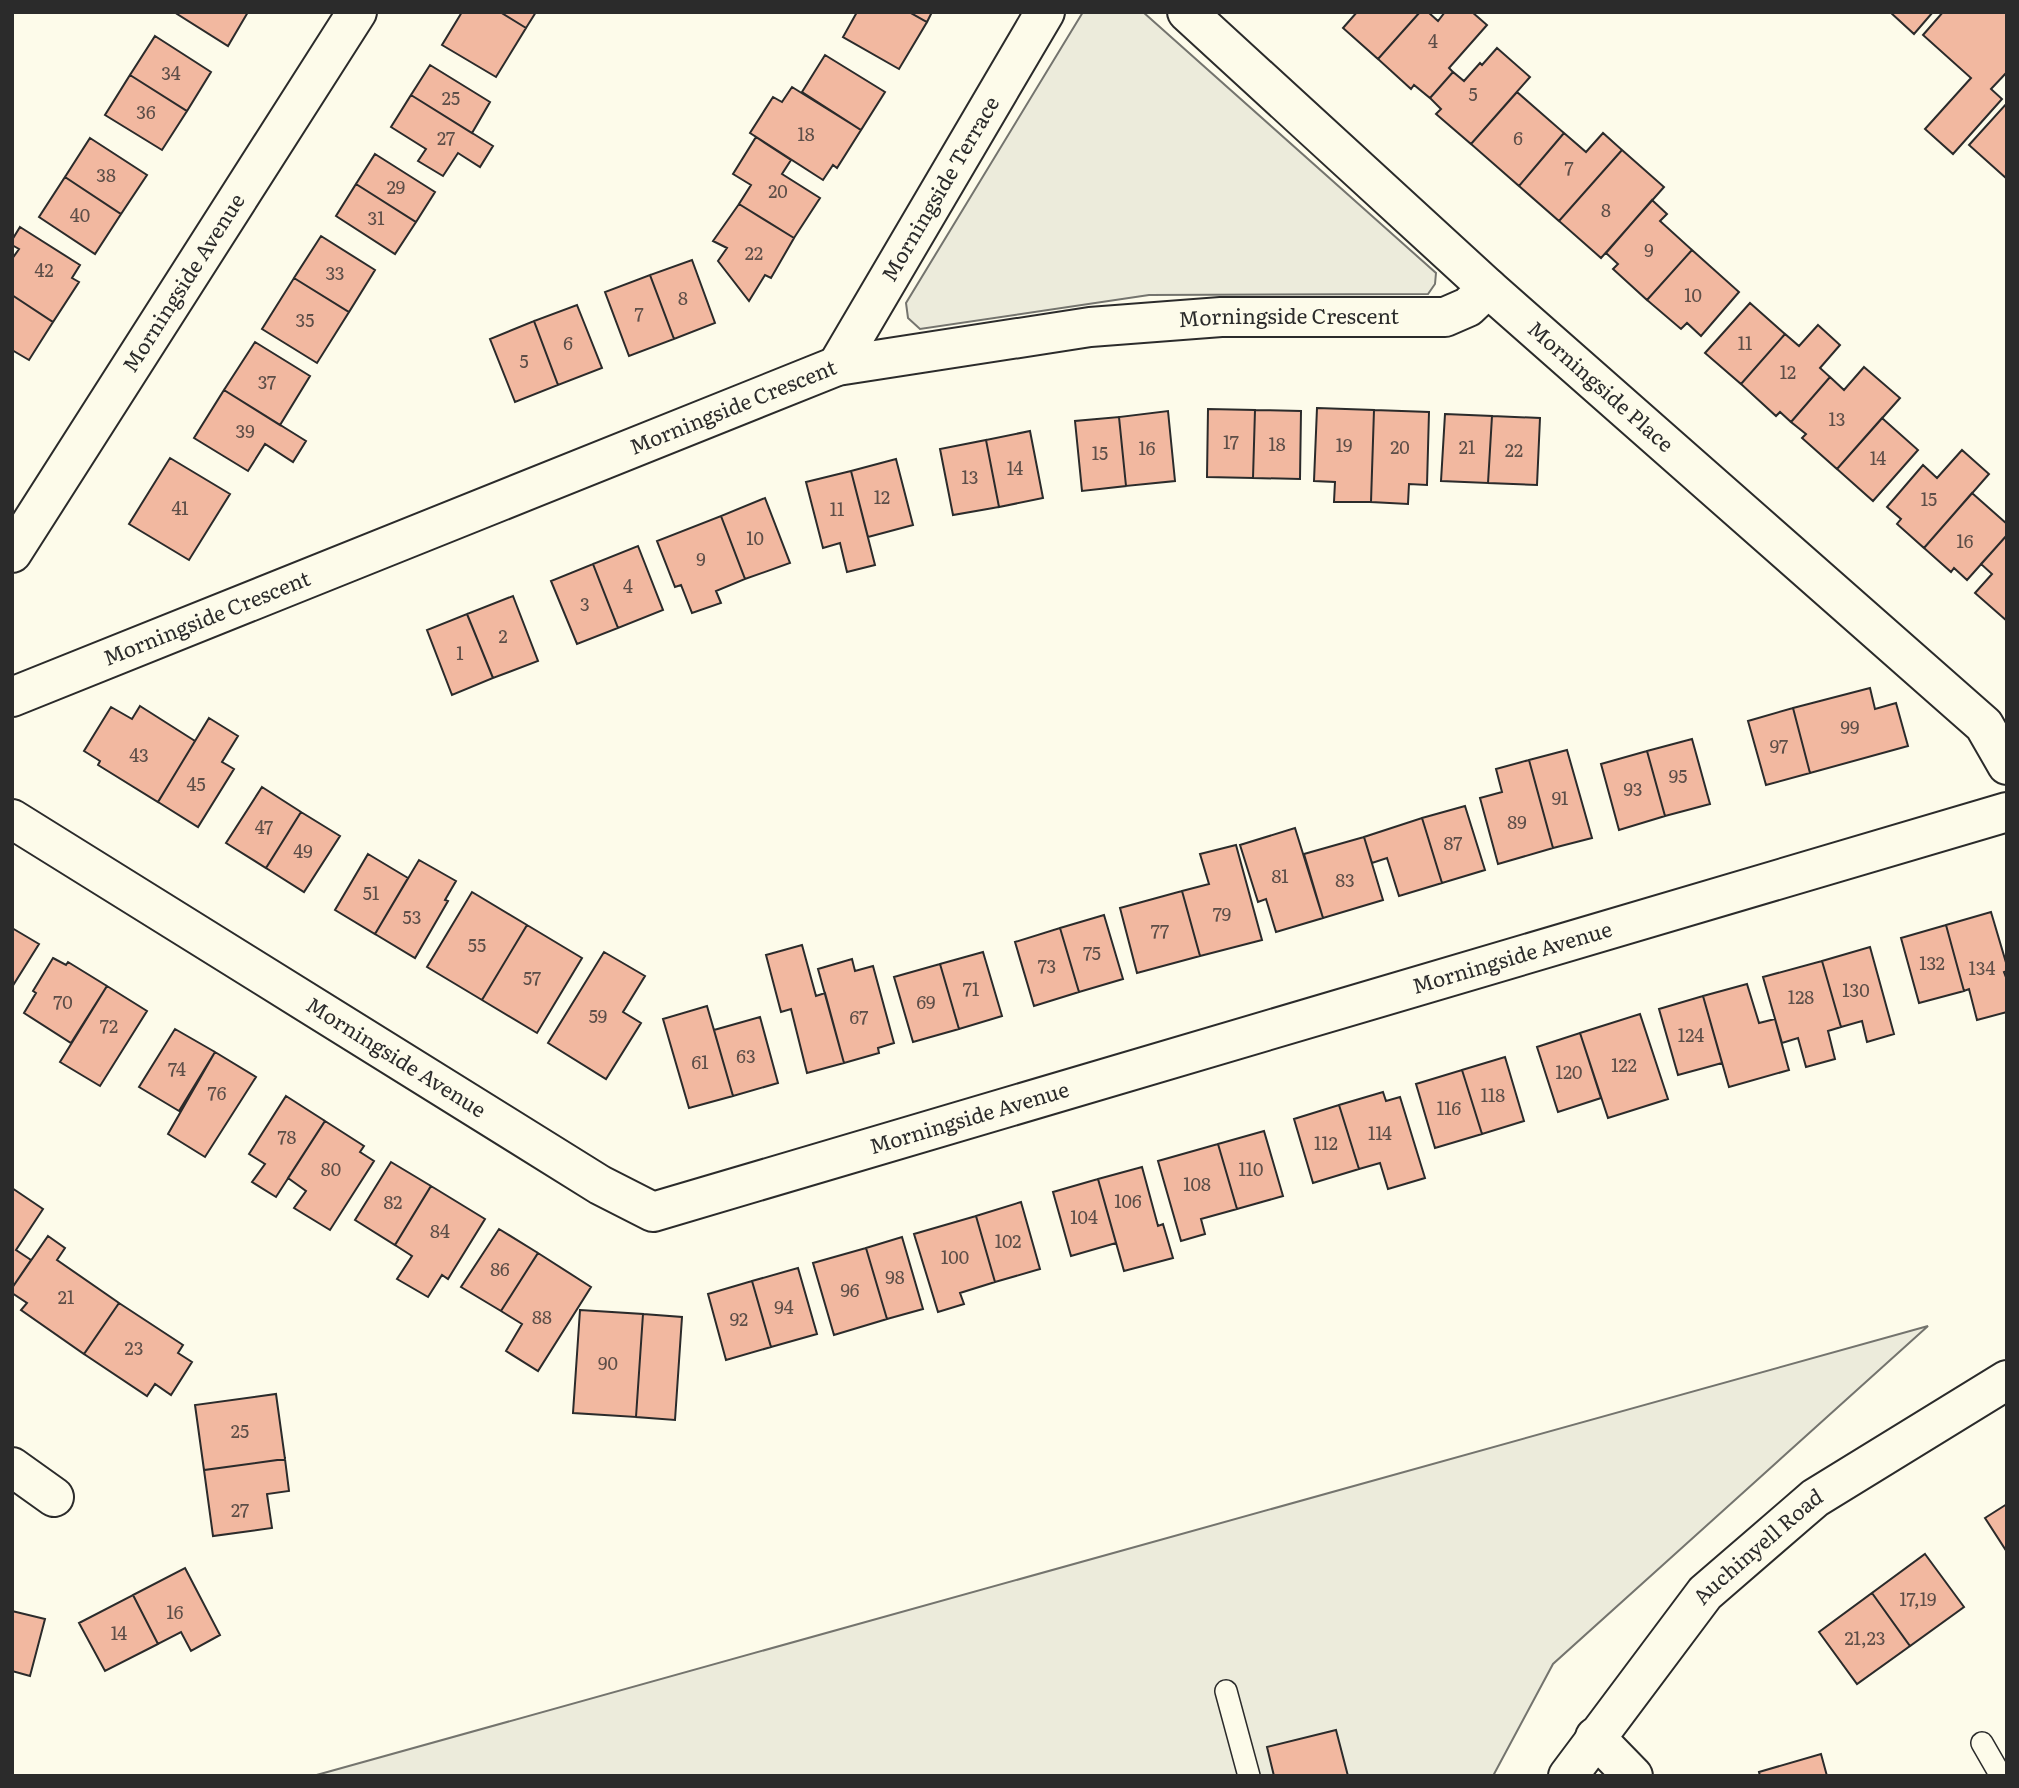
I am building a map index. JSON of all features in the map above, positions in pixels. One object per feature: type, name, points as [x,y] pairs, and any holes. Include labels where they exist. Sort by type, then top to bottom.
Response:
[{"type":"street","name":"Morningside Avenue","points":[[12,553],[357,12]]},
{"type":"street","name":"Morningside Terrace","points":[[837,366],[1045,12]]},
{"type":"street","name":"Morningside Place","points":[[1187,12],[1488,288],[1984,725],[2007,765]]},
{"type":"street","name":"Morningside Crescent","points":[[12,697],[837,366],[1103,326],[1221,317],[1445,317],[1468,307],[1488,288]]},
{"type":"street","name":"Morningside Avenue","points":[[12,820],[600,1185],[653,1212],[2007,812]]},
{"type":"street","name":"Auchinyell Road","points":[[1568,1776],[1705,1593],[1815,1498],[2007,1380]]},
{"type":"street","points":[[12,1467],[54,1497]]},
{"type":"street","points":[[1595,1737],[1633,1776]]},
{"type":"lane","points":[[1226,1691],[1249,1776]]},
{"type":"lane","points":[[1982,1743],[2001,1776]]},
{"type":"shaded area","points":[[1083,12],[1143,12],[1436,273],[1435,284],[1428,294],[1149,295],[920,329],[908,318],[906,303]]},
{"type":"shaded area","points":[[1928,1326],[1553,1664],[1493,1776],[313,1776]]},
{"type":"building","points":[[174,12],[248,12],[228,46]]},
{"type":"building","points":[[462,12],[500,12],[526,28],[496,77],[442,45]]},
{"type":"building","points":[[500,12],[536,12],[526,28]]},
{"type":"building","points":[[857,12],[909,12],[927,22],[899,69],[843,37]]},
{"type":"building","points":[[909,12],[932,12],[927,22]]},
{"type":"building","points":[[1357,12],[1420,12],[1378,59],[1343,28]]},
{"type":"building","points":[[1420,12],[1428,12],[1438,21],[1445,12],[1472,12],[1487,25],[1449,68],[1453,72],[1430,98],[1414,85],[1411,89],[1378,59]]},
{"type":"building","points":[[1890,12],[1933,12],[1914,34]]},
{"type":"building","points":[[1943,12],[2007,12],[2007,72],[1991,89],[2002,99],[1953,154],[1925,129],[1971,78],[1923,35]]},
{"type":"building","points":[[155,36],[211,72],[187,111],[130,75]]},
{"type":"building","points":[[1497,48],[1530,77],[1471,144],[1436,114],[1441,109],[1430,98],[1453,72],[1464,81]]},
{"type":"building","points":[[825,55],[885,92],[861,130],[802,92]]},
{"type":"building","points":[[430,65],[490,102],[472,133],[411,95]]},
{"type":"building","points":[[130,75],[187,111],[162,150],[105,115]]},
{"type":"building","points":[[792,87],[861,130],[837,168],[833,165],[823,180],[750,133],[773,97],[782,102]]},
{"type":"building","points":[[1517,92],[1564,133],[1519,186],[1471,144]]},
{"type":"building","points":[[411,95],[493,146],[480,167],[458,153],[443,176],[418,161],[426,149],[391,127]]},
{"type":"building","points":[[2007,103],[2007,179],[1969,145]]},
{"type":"building","points":[[1564,133],[1586,152],[1603,133],[1622,150],[1559,221],[1519,186]]},
{"type":"building","points":[[756,137],[791,160],[782,174],[820,198],[794,238],[739,204],[751,185],[733,174]]},
{"type":"building","points":[[90,138],[147,175],[121,214],[65,177]]},
{"type":"building","points":[[1622,150],[1664,187],[1601,258],[1559,221]]},
{"type":"building","points":[[375,154],[435,192],[416,222],[356,184]]},
{"type":"building","points":[[65,177],[121,214],[95,254],[39,217]]},
{"type":"building","points":[[356,184],[416,222],[395,254],[336,216]]},
{"type":"building","points":[[1652,200],[1667,214],[1660,221],[1692,250],[1647,300],[1613,269],[1618,264],[1606,253]]},
{"type":"building","points":[[739,204],[794,238],[771,278],[765,275],[749,301],[718,261],[727,248],[713,241]]},
{"type":"building","points":[[20,227],[80,265],[72,278],[79,282],[53,322],[12,295],[12,259],[19,249],[12,245],[12,240]]},
{"type":"building","points":[[321,236],[375,270],[349,312],[294,278]]},
{"type":"building","points":[[1692,250],[1739,292],[1701,336],[1687,323],[1681,329],[1647,300]]},
{"type":"building","points":[[692,260],[715,323],[674,339],[650,275]]},
{"type":"building","points":[[650,275],[674,339],[629,356],[605,292]]},
{"type":"building","points":[[294,278],[349,312],[317,363],[262,329]]},
{"type":"building","points":[[12,295],[53,322],[29,360],[12,350]]},
{"type":"building","points":[[1750,303],[1785,334],[1741,384],[1705,353]]},
{"type":"building","points":[[577,305],[602,368],[558,385],[534,321]]},
{"type":"building","points":[[534,321],[558,385],[515,402],[490,339]]},
{"type":"building","points":[[1818,325],[1840,345],[1820,368],[1830,377],[1791,422],[1780,412],[1776,416],[1741,384],[1785,334],[1799,346]]},
{"type":"building","points":[[255,342],[310,376],[280,425],[224,390]]},
{"type":"building","points":[[1864,367],[1900,398],[1837,469],[1802,438],[1806,434],[1791,422],[1830,377],[1844,390]]},
{"type":"building","points":[[224,390],[306,441],[293,462],[265,444],[248,471],[194,438]]},
{"type":"building","points":[[1317,408],[1374,410],[1371,502],[1334,502],[1335,482],[1314,481]]},
{"type":"building","points":[[1208,409],[1255,410],[1253,478],[1207,477]]},
{"type":"building","points":[[1255,410],[1301,411],[1300,479],[1253,478]]},
{"type":"building","points":[[1374,410],[1429,412],[1427,485],[1409,484],[1408,504],[1371,502]]},
{"type":"building","points":[[1168,411],[1175,481],[1126,486],[1119,417]]},
{"type":"building","points":[[1445,414],[1492,416],[1488,483],[1441,481]]},
{"type":"building","points":[[1492,416],[1540,418],[1537,485],[1488,483]]},
{"type":"building","points":[[1119,417],[1126,486],[1082,491],[1075,421]]},
{"type":"building","points":[[1882,418],[1918,450],[1873,501],[1837,469]]},
{"type":"building","points":[[1030,431],[1043,498],[999,507],[986,440]]},
{"type":"building","points":[[986,440],[999,507],[953,515],[940,449]]},
{"type":"building","points":[[1962,450],[1989,474],[1924,548],[1897,524],[1901,519],[1887,507],[1923,465],[1937,478]]},
{"type":"building","points":[[170,458],[230,494],[189,560],[129,524]]},
{"type":"building","points":[[896,459],[913,525],[868,537],[851,471]]},
{"type":"building","points":[[851,471],[875,565],[847,572],[840,543],[823,548],[806,482]]},
{"type":"building","points":[[1972,493],[2007,524],[2007,535],[1967,580],[1954,568],[1951,572],[1924,548]]},
{"type":"building","points":[[765,498],[790,563],[745,579],[721,516]]},
{"type":"building","points":[[721,516],[745,579],[716,591],[721,603],[692,613],[681,585],[675,587],[657,541]]},
{"type":"building","points":[[2007,535],[2007,621],[1975,593],[1992,574],[1981,564]]},
{"type":"building","points":[[638,546],[663,610],[618,628],[593,564]]},
{"type":"building","points":[[593,564],[618,628],[577,644],[551,581]]},
{"type":"building","points":[[513,596],[538,661],[493,678],[467,614]]},
{"type":"building","points":[[467,614],[493,678],[452,695],[427,630]]},
{"type":"building","points":[[1870,688],[1875,709],[1896,703],[1908,746],[1810,773],[1793,708]]},
{"type":"building","points":[[140,706],[195,741],[158,802],[98,765],[100,761],[84,751],[111,707],[132,719]]},
{"type":"building","points":[[1793,708],[1810,773],[1766,785],[1748,721]]},
{"type":"building","points":[[209,718],[238,736],[222,762],[234,769],[198,827],[158,802]]},
{"type":"building","points":[[1692,739],[1710,804],[1665,816],[1647,751]]},
{"type":"building","points":[[1567,750],[1592,838],[1553,848],[1529,760]]},
{"type":"building","points":[[1647,751],[1665,816],[1619,830],[1601,764]]},
{"type":"building","points":[[1529,760],[1553,848],[1498,864],[1480,798],[1502,792],[1496,769]]},
{"type":"building","points":[[262,787],[301,812],[266,868],[226,843]]},
{"type":"building","points":[[1465,806],[1485,870],[1442,883],[1422,818]]},
{"type":"building","points":[[301,812],[340,836],[304,892],[266,868]]},
{"type":"building","points":[[1422,818],[1442,883],[1399,896],[1387,858],[1372,863],[1364,837]]},
{"type":"building","points":[[1295,828],[1323,918],[1276,932],[1266,899],[1258,902],[1240,845]]},
{"type":"building","points":[[1364,837],[1383,900],[1323,918],[1304,854]]},
{"type":"building","points":[[1236,845],[1262,940],[1200,956],[1182,891],[1209,884],[1200,854]]},
{"type":"building","points":[[368,854],[408,878],[375,934],[335,910]]},
{"type":"building","points":[[419,860],[456,881],[445,900],[448,901],[415,958],[375,934]]},
{"type":"building","points":[[1182,891],[1200,956],[1137,973],[1120,908]]},
{"type":"building","points":[[472,892],[527,925],[482,1000],[427,967]]},
{"type":"building","points":[[1991,912],[2007,966],[2007,971],[2004,972],[2007,980],[2007,1012],[1977,1020],[1969,989],[1964,991],[1946,925]]},
{"type":"building","points":[[1104,915],[1123,979],[1079,992],[1060,928]]},
{"type":"building","points":[[527,925],[582,958],[537,1033],[482,1000]]},
{"type":"building","points":[[1946,925],[1964,991],[1919,1003],[1901,938]]},
{"type":"building","points":[[12,928],[39,944],[12,987]]},
{"type":"building","points":[[1060,928],[1079,992],[1034,1006],[1015,942]]},
{"type":"building","points":[[802,945],[816,996],[825,993],[844,1063],[807,1073],[791,1009],[781,1012],[766,955]]},
{"type":"building","points":[[1870,947],[1894,1034],[1867,1042],[1862,1021],[1841,1027],[1822,961]]},
{"type":"building","points":[[604,952],[645,976],[623,1012],[641,1023],[606,1079],[548,1043]]},
{"type":"building","points":[[983,952],[1002,1016],[959,1029],[940,964]]},
{"type":"building","points":[[53,958],[66,965],[68,962],[107,986],[71,1043],[24,1013],[36,993],[33,991]]},
{"type":"building","points":[[852,959],[855,971],[873,966],[894,1043],[878,1048],[879,1053],[844,1063],[818,969]]},
{"type":"building","points":[[1822,961],[1841,1027],[1828,1031],[1835,1059],[1806,1067],[1798,1038],[1782,1043],[1763,977]]},
{"type":"building","points":[[940,964],[959,1029],[913,1042],[894,977]]},
{"type":"building","points":[[1747,984],[1759,1023],[1775,1019],[1789,1070],[1729,1087],[1703,996]]},
{"type":"building","points":[[107,986],[147,1011],[100,1086],[60,1062]]},
{"type":"building","points":[[1703,996],[1722,1063],[1678,1075],[1659,1009]]},
{"type":"building","points":[[707,1006],[733,1096],[689,1108],[663,1019]]},
{"type":"building","points":[[1640,1014],[1668,1099],[1608,1118],[1580,1033]]},
{"type":"building","points":[[760,1017],[778,1083],[733,1096],[714,1030]]},
{"type":"building","points":[[175,1029],[215,1052],[179,1111],[139,1087]]},
{"type":"building","points":[[1580,1033],[1601,1098],[1558,1112],[1537,1047]]},
{"type":"building","points":[[215,1052],[256,1077],[205,1157],[168,1134]]},
{"type":"building","points":[[1505,1057],[1524,1121],[1482,1134],[1462,1070]]},
{"type":"building","points":[[1462,1070],[1482,1134],[1435,1148],[1416,1084]]},
{"type":"building","points":[[1383,1092],[1386,1101],[1400,1097],[1425,1178],[1388,1189],[1380,1163],[1359,1169],[1339,1105]]},
{"type":"building","points":[[286,1096],[325,1121],[276,1197],[252,1182],[265,1164],[249,1154]]},
{"type":"building","points":[[1339,1105],[1359,1169],[1313,1183],[1294,1119]]},
{"type":"building","points":[[325,1121],[364,1146],[360,1152],[374,1161],[330,1230],[294,1208],[306,1191],[288,1178]]},
{"type":"building","points":[[1264,1131],[1283,1196],[1237,1209],[1218,1144]]},
{"type":"building","points":[[1218,1144],[1237,1209],[1201,1219],[1205,1234],[1181,1241],[1158,1161]]},
{"type":"building","points":[[391,1162],[431,1186],[395,1245],[355,1220]]},
{"type":"building","points":[[1142,1167],[1158,1226],[1163,1224],[1173,1258],[1124,1271],[1098,1179]]},
{"type":"building","points":[[1098,1179],[1116,1243],[1071,1256],[1053,1192]]},
{"type":"building","points":[[431,1186],[485,1219],[448,1279],[442,1275],[428,1297],[397,1279],[412,1256],[395,1245]]},
{"type":"building","points":[[12,1188],[43,1209],[16,1250],[31,1260],[12,1288]]},
{"type":"building","points":[[1021,1202],[1040,1269],[995,1282],[976,1216]]},
{"type":"building","points":[[976,1216],[995,1282],[960,1293],[964,1304],[938,1312],[914,1234]]},
{"type":"building","points":[[499,1229],[538,1253],[501,1311],[461,1287]]},
{"type":"building","points":[[48,1236],[65,1248],[57,1260],[119,1303],[84,1354],[21,1310],[27,1303],[12,1293],[12,1288]]},
{"type":"building","points":[[902,1237],[923,1309],[887,1319],[866,1248]]},
{"type":"building","points":[[866,1248],[887,1319],[834,1335],[813,1263]]},
{"type":"building","points":[[538,1253],[591,1287],[538,1371],[506,1351],[522,1324],[501,1311]]},
{"type":"building","points":[[798,1268],[817,1334],[771,1347],[752,1281]]},
{"type":"building","points":[[752,1281],[771,1347],[726,1360],[708,1294]]},
{"type":"building","points":[[119,1303],[183,1345],[178,1353],[192,1362],[171,1395],[155,1384],[147,1396],[84,1354]]},
{"type":"building","points":[[580,1310],[643,1314],[636,1417],[573,1413]]},
{"type":"building","points":[[643,1314],[682,1317],[675,1420],[636,1417]]},
{"type":"building","points":[[276,1394],[285,1459],[204,1470],[195,1405]]},
{"type":"building","points":[[285,1459],[289,1491],[267,1494],[272,1528],[213,1536],[204,1470]]},
{"type":"building","points":[[2007,1504],[2007,1552],[1985,1518]]},
{"type":"building","points":[[1925,1554],[1964,1607],[1910,1646],[1872,1593]]},
{"type":"building","points":[[185,1568],[220,1635],[191,1651],[181,1632],[158,1644],[133,1595]]},
{"type":"building","points":[[1872,1593],[1910,1646],[1857,1684],[1819,1632]]},
{"type":"building","points":[[133,1595],[158,1644],[105,1671],[79,1623]]},
{"type":"building","points":[[12,1611],[45,1619],[30,1676],[12,1671]]},
{"type":"building","points":[[1336,1730],[1348,1776],[1274,1776],[1267,1747]]},
{"type":"building","points":[[1821,1754],[1827,1776],[1760,1776],[1759,1772]]}]
